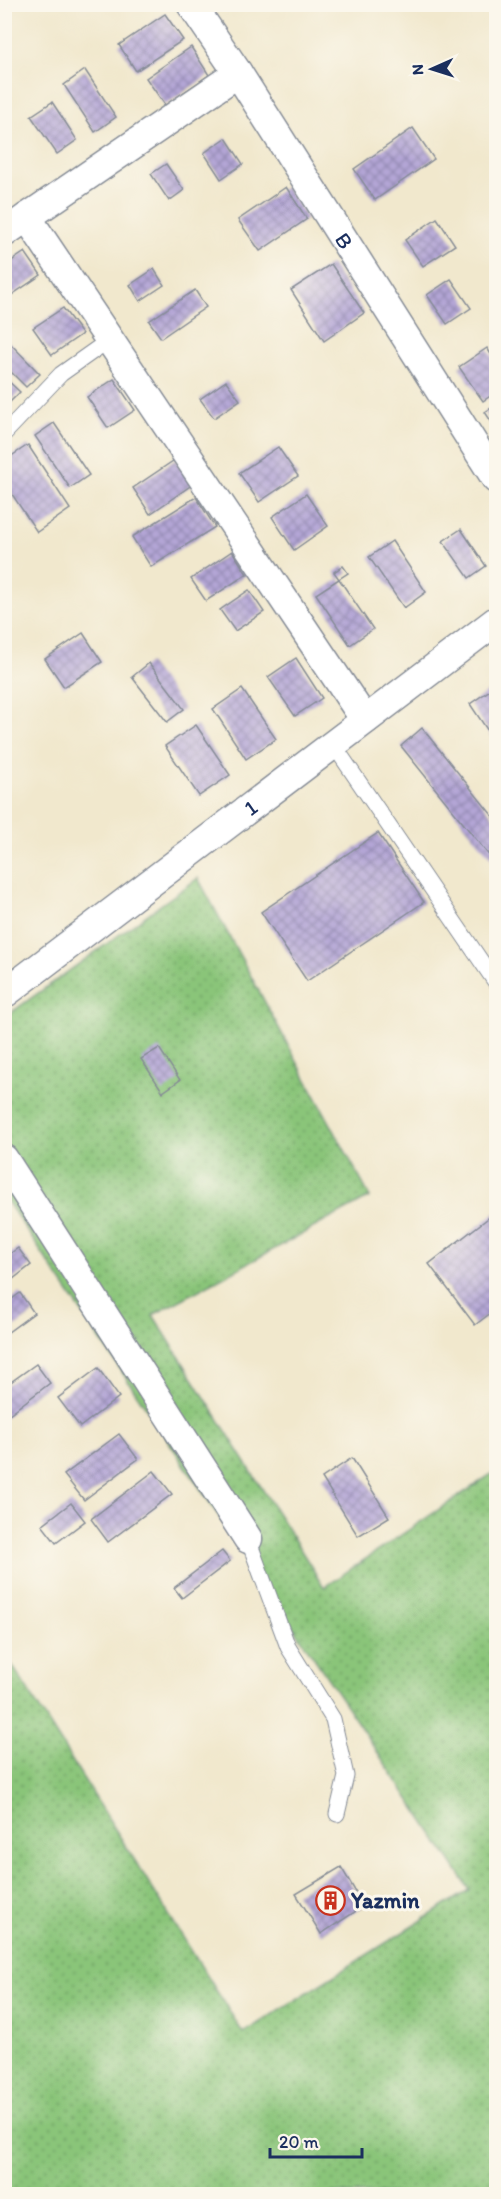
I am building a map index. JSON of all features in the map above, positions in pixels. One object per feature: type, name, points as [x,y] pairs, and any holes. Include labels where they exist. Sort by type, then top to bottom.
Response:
[{"type":"street","name":"B","points":[[191,4],[238,73],[496,479]]},
{"type":"street","points":[[238,73],[16,225],[109,340],[365,720]]},
{"type":"street","name":"1","points":[[4,994],[496,621]]},
{"type":"street","points":[[4,1160],[248,1539]]},
{"type":"lane","points":[[4,434],[61,374],[109,340]]},
{"type":"lane","points":[[333,744],[496,982]]},
{"type":"lane","points":[[248,1539],[288,1647],[333,1719],[346,1776],[337,1814]]},
{"type":"green space","points":[[198,878],[370,1197],[153,1315],[324,1587],[496,1471],[496,2194],[5,2194],[4,1652],[243,2033],[470,1890],[5,1198],[5,1017]]},
{"type":"building","points":[[165,14],[183,40],[136,71],[119,45]]},
{"type":"building","points":[[191,47],[209,75],[165,105],[146,78]]},
{"type":"building","points":[[85,70],[116,117],[95,132],[64,85]]},
{"type":"building","points":[[52,102],[77,140],[57,154],[31,116]]},
{"type":"building","points":[[413,128],[434,159],[375,200],[354,169]]},
{"type":"building","points":[[226,138],[243,164],[221,179],[204,153]]},
{"type":"building","points":[[166,164],[184,190],[169,201],[151,174]]},
{"type":"building","points":[[286,187],[307,219],[260,251],[238,220]]},
{"type":"building","points":[[437,218],[455,245],[423,266],[405,240]]},
{"type":"building","points":[[25,252],[41,275],[4,300],[4,266]]},
{"type":"building","points":[[331,264],[364,313],[324,341],[291,290]]},
{"type":"building","points":[[154,269],[164,285],[140,301],[130,285]]},
{"type":"building","points":[[451,279],[471,308],[447,324],[427,295]]},
{"type":"building","points":[[195,290],[206,307],[161,338],[149,321]]},
{"type":"building","points":[[63,308],[82,334],[52,355],[33,328]]},
{"type":"building","points":[[4,337],[40,374],[26,387],[4,365]]},
{"type":"building","points":[[487,348],[496,362],[496,392],[483,401],[459,367]]},
{"type":"building","points":[[4,377],[20,392],[4,408]]},
{"type":"building","points":[[114,379],[135,410],[108,428],[87,397]]},
{"type":"building","points":[[226,381],[240,400],[214,418],[200,399]]},
{"type":"building","points":[[496,405],[496,429],[485,412]]},
{"type":"building","points":[[54,423],[89,475],[70,488],[35,436]]},
{"type":"building","points":[[28,445],[70,509],[37,532],[4,482],[4,461]]},
{"type":"building","points":[[278,447],[298,476],[259,502],[239,473]]},
{"type":"building","points":[[176,459],[193,484],[150,514],[133,488]]},
{"type":"building","points":[[306,494],[328,526],[294,550],[272,517]]},
{"type":"building","points":[[196,497],[215,527],[151,567],[132,537]]},
{"type":"building","points":[[461,529],[486,566],[469,578],[443,541]]},
{"type":"building","points":[[392,541],[426,592],[404,608],[369,557]]},
{"type":"building","points":[[232,551],[247,574],[206,601],[191,579]]},
{"type":"building","points":[[343,566],[348,573],[339,579],[334,572]]},
{"type":"building","points":[[339,579],[373,629],[350,645],[316,594]]},
{"type":"building","points":[[249,590],[264,612],[235,631],[220,610]]},
{"type":"building","points":[[83,633],[102,662],[64,687],[45,659]]},
{"type":"building","points":[[296,658],[322,698],[295,716],[268,677]]},
{"type":"building","points":[[149,663],[184,709],[167,722],[132,677]]},
{"type":"building","points":[[496,686],[496,743],[470,704]]},
{"type":"building","points":[[242,689],[276,739],[246,759],[213,709]]},
{"type":"building","points":[[196,725],[230,775],[199,796],[165,746]]},
{"type":"building","points":[[422,728],[496,820],[496,864],[401,746]]},
{"type":"building","points":[[378,833],[424,902],[307,981],[261,912]]},
{"type":"building","points":[[159,1048],[180,1080],[163,1092],[141,1059]]},
{"type":"building","points":[[496,1212],[496,1309],[475,1325],[429,1264]]},
{"type":"building","points":[[18,1248],[31,1265],[4,1286],[4,1258]]},
{"type":"building","points":[[20,1293],[34,1313],[4,1335],[4,1305]]},
{"type":"building","points":[[36,1364],[50,1383],[4,1418],[4,1387]]},
{"type":"building","points":[[98,1368],[119,1397],[80,1427],[58,1398]]},
{"type":"building","points":[[119,1434],[138,1459],[84,1500],[64,1475]]},
{"type":"building","points":[[352,1458],[389,1517],[358,1536],[322,1478]]},
{"type":"building","points":[[154,1471],[172,1494],[108,1542],[91,1519]]},
{"type":"building","points":[[71,1503],[85,1521],[56,1543],[42,1525]]},
{"type":"building","points":[[222,1551],[230,1561],[182,1598],[174,1588]]},
{"type":"building","name":"Yazmin","points":[[341,1867],[364,1906],[321,1934],[296,1894]]},
{"type":"place","name":"Yazmin","points":[[330,1900]]}]
